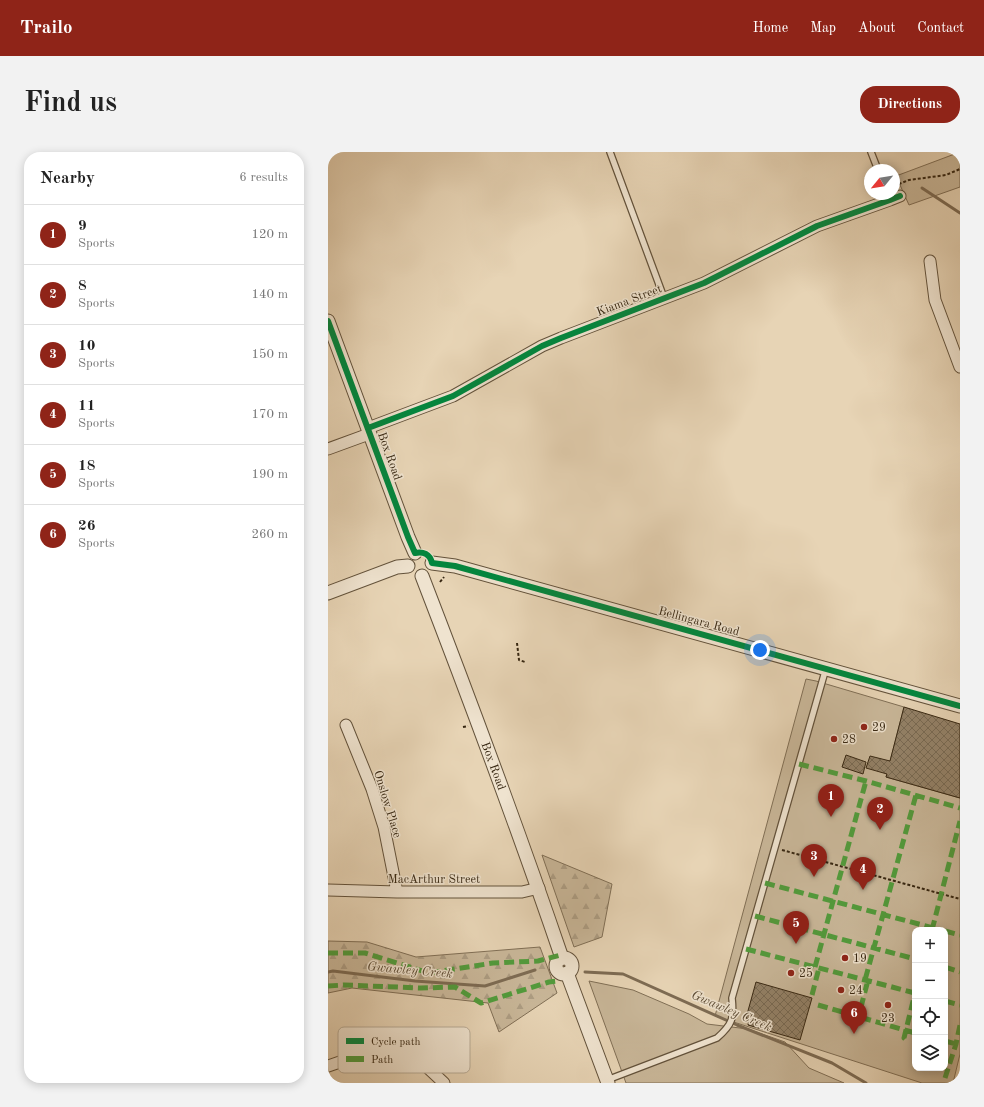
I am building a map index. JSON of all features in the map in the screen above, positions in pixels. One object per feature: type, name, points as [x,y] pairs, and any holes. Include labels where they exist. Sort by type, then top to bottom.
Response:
[{"type":"street","name":"Kiama Street","points":[[328,449],[453,396],[542,346],[720,275],[817,226],[879,200]]},
{"type":"street","points":[[930,261],[935,300],[959,359]]},
{"type":"street","name":"Box Road","points":[[328,321],[415,553]]},
{"type":"street","points":[[422,552],[431,559],[432,563],[430,570],[425,575],[414,575],[409,570],[409,558],[415,553],[422,552]]},
{"type":"street","name":"Bellingara Road","points":[[432,563],[455,566],[826,667],[960,706]]},
{"type":"street","points":[[328,593],[398,568],[408,566]]},
{"type":"street","name":"Box Road","points":[[422,576],[481,730],[562,958],[557,962],[556,968],[561,973],[567,973],[608,1082]]},
{"type":"street","name":"Onslow Place","points":[[346,725],[372,789],[384,827],[397,892]]},
{"type":"street","name":"MacArthur Street","points":[[328,890],[397,892],[522,892],[538,888]]},
{"type":"street","points":[[328,1066],[338,1063]]},
{"type":"street","points":[[433,1073],[444,1083]]},
{"type":"lane","points":[[610,152],[664,298]]},
{"type":"lane","points":[[871,152],[876,164]]},
{"type":"lane","points":[[608,1082],[717,1038],[728,1028],[734,1016],[732,998],[826,667]]},
{"type":"path","points":[[900,188],[909,180],[946,175],[960,169]]},
{"type":"path","points":[[440,582],[444,577]]},
{"type":"path","points":[[517,643],[519,660],[525,662]]},
{"type":"path","points":[[775,848],[960,899]]},
{"type":"green space","points":[[960,152],[960,187],[909,205],[900,185],[900,174]]},
{"type":"green space","points":[[806,679],[904,707],[886,777],[960,798],[960,1054],[953,1083],[922,1083],[715,1016]]},
{"type":"green space","points":[[542,855],[612,884],[602,937],[574,947]]},
{"type":"green space","points":[[328,941],[367,942],[416,957],[540,947],[557,993],[499,1032],[488,1003],[352,988],[328,993]]},
{"type":"green space","points":[[589,981],[633,990],[689,1014],[707,1024],[748,1029],[785,1042],[809,1068],[844,1083],[626,1083]]},
{"type":"building","points":[[904,707],[960,724],[960,798],[886,777],[887,774],[866,768],[870,756],[890,761]]},
{"type":"building","points":[[846,755],[866,762],[863,774],[842,767]]},
{"type":"building","points":[[756,982],[812,998],[800,1040],[748,1025],[749,1019],[746,1018]]},
{"type":"waterway","points":[[922,188],[960,213]]},
{"type":"waterway","name":"Gwawley Creek","points":[[328,972],[333,971],[415,981],[485,986],[535,970]]},
{"type":"waterway","name":"Gwawley Creek","points":[[585,972],[623,974],[737,1025],[832,1063],[866,1083]]},
{"type":"marked path","points":[[799,764],[866,781],[960,808]]},
{"type":"marked path","points":[[815,967],[866,781]]},
{"type":"marked path","points":[[857,1022],[867,984],[865,980],[916,795]]},
{"type":"marked path","points":[[933,927],[960,821]]},
{"type":"marked path","points":[[765,883],[930,927]]},
{"type":"marked path","points":[[755,916],[912,958]]},
{"type":"marked path","points":[[948,932],[960,935]]},
{"type":"marked path","points":[[746,949],[912,992]]},
{"type":"marked path","points":[[328,953],[365,953],[429,973],[493,963],[538,961],[561,955]]},
{"type":"marked path","points":[[812,995],[819,968]]},
{"type":"marked path","points":[[948,968],[960,972]]},
{"type":"marked path","points":[[328,986],[344,985],[421,988],[455,987],[481,1003],[549,982],[557,981]]},
{"type":"marked path","points":[[905,1039],[914,999]]},
{"type":"marked path","points":[[948,1002],[960,1005]]},
{"type":"marked path","points":[[818,1005],[912,1032]]},
{"type":"marked path","points":[[945,1078],[956,1044],[960,1025]]},
{"type":"marked path","points":[[948,1042],[956,1044]]},
{"type":"cycle path","points":[[368,428],[453,396],[542,346],[704,283],[817,226],[890,200]]},
{"type":"cycle path","points":[[328,321],[415,553],[421,552],[428,555],[432,563],[455,566],[960,706]]},
{"type":"place","name":"29","points":[[864,727]]},
{"type":"place","name":"28","points":[[834,739]]},
{"type":"place","name":"9","points":[[831,817]]},
{"type":"place","name":"8","points":[[880,830]]},
{"type":"place","name":"10","points":[[814,877]]},
{"type":"place","name":"11","points":[[863,890]]},
{"type":"place","name":"18","points":[[796,944]]},
{"type":"place","name":"19","points":[[845,958]]},
{"type":"place","name":"25","points":[[791,973]]},
{"type":"place","name":"24","points":[[841,990]]},
{"type":"place","name":"23","points":[[888,1005]]},
{"type":"place","name":"26","points":[[854,1034]]}]
